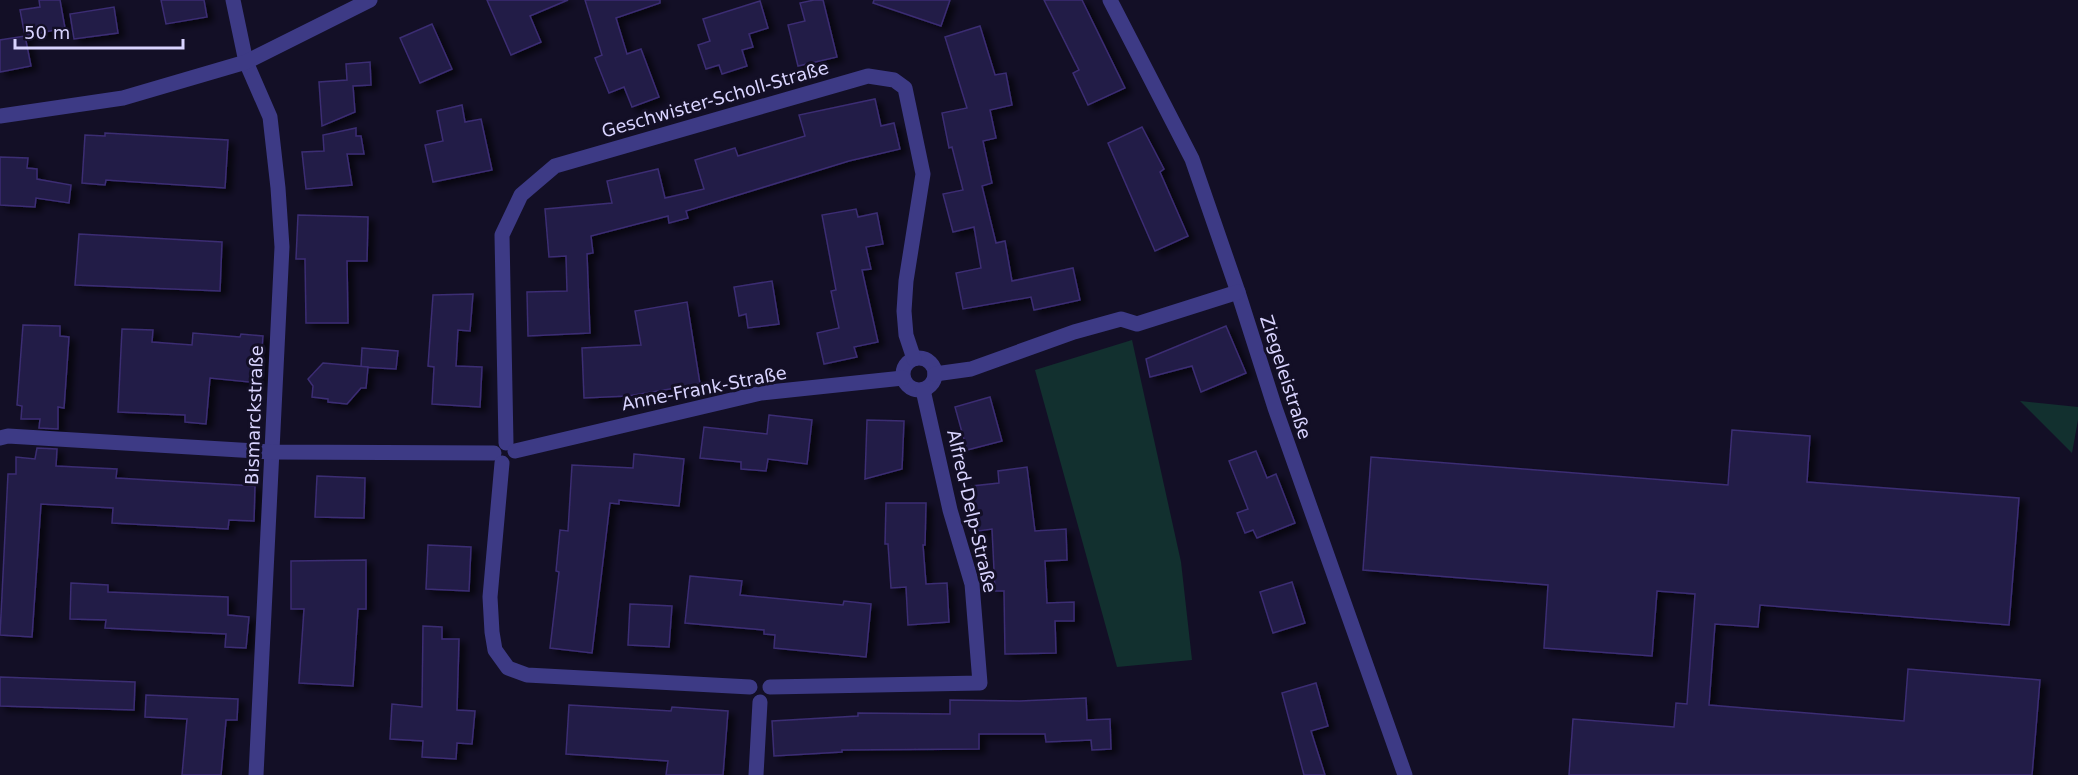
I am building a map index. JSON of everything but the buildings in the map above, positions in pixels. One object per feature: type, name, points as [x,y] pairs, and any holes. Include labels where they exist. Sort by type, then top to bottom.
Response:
[{"type":"street","name":"Bismarckstraße","points":[[233,0],[246,62],[270,117],[282,247],[256,775]]},
{"type":"street","points":[[0,116],[123,98],[246,62],[370,0]]},
{"type":"street","name":"Ziegeleistraße","points":[[1110,0],[1192,159],[1275,408],[1405,775]]},
{"type":"street","name":"Geschwister-Scholl-Straße","points":[[504,452],[502,235],[521,195],[555,166],[868,76],[894,80],[905,88],[923,174],[906,281],[904,311],[906,335],[914,359]]},
{"type":"street","points":[[935,374],[971,369],[1074,332],[1121,318],[1137,324],[1238,292]]},
{"type":"street","points":[[914,359],[924,359],[934,369],[935,374],[931,386],[923,390],[913,390],[908,387],[903,378],[904,369],[914,359]]},
{"type":"street","name":"Anne-Frank-Straße","points":[[0,438],[8,436],[273,452],[504,452],[761,393],[903,378]]},
{"type":"street","name":"Alfred-Delp-Straße","points":[[504,452],[490,597],[495,650],[508,668],[526,675],[750,687],[755,682],[762,681],[770,687],[980,683],[972,584],[950,510],[923,390]]},
{"type":"street","points":[[750,687],[751,697],[760,702]]},
{"type":"street","points":[[760,702],[769,698],[770,687]]},
{"type":"street","points":[[756,775],[760,702]]},
{"type":"green space","points":[[1132,340],[1181,562],[1192,660],[1117,667],[1035,370]]},
{"type":"green space","points":[[2020,401],[2078,407],[2072,453]]}]
